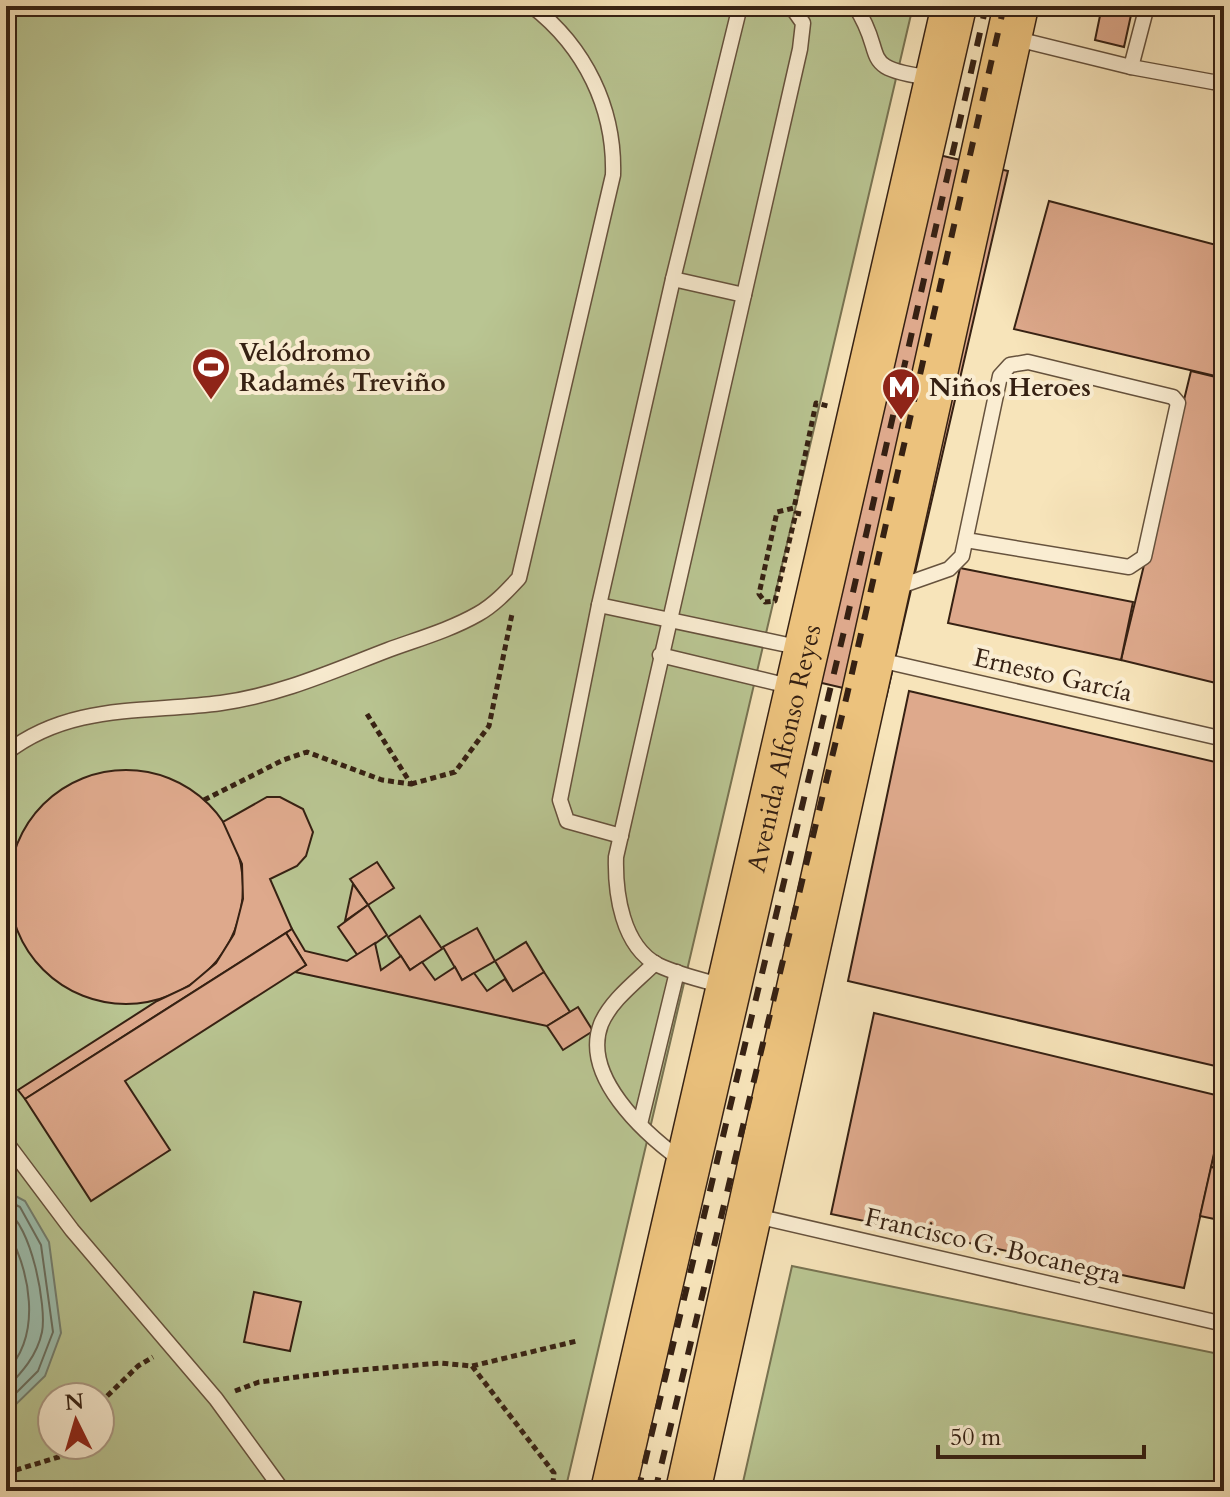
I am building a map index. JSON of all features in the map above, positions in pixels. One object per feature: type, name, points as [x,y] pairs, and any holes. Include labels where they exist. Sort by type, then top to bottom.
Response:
[{"type":"highway","name":"Avenida Alfonso Reyes","points":[[613,1491],[954,6]]},
{"type":"highway","points":[[688,1491],[752,1215],[839,803],[1012,22]]},
{"type":"highway","points":[[750,897],[839,803]]},
{"type":"lane","points":[[6,753],[41,731],[77,717],[121,709],[218,703],[287,689],[479,613],[500,599],[519,578],[613,175],[614,147],[598,86],[566,38],[532,6]]},
{"type":"lane","points":[[621,836],[574,825],[562,817],[560,809],[599,605],[673,279],[740,6]]},
{"type":"lane","points":[[729,988],[655,963],[630,932],[620,907],[616,881],[621,836],[660,655],[802,34],[803,23],[791,6]]},
{"type":"lane","points":[[855,6],[876,58],[884,67],[896,73],[937,78]]},
{"type":"lane","points":[[1131,67],[1147,6]]},
{"type":"lane","points":[[1012,22],[1131,67],[1213,82],[1224,80]]},
{"type":"lane","points":[[673,279],[744,295]]},
{"type":"lane","points":[[886,592],[949,569],[962,556],[1000,376],[1010,365],[1028,362],[1173,397],[1178,403],[1144,557],[1139,564],[1129,567],[966,540]]},
{"type":"lane","points":[[599,605],[668,619],[802,669]]},
{"type":"lane","points":[[660,655],[802,669]]},
{"type":"lane","name":"Ernesto García","points":[[871,658],[1224,739]]},
{"type":"lane","points":[[655,963],[610,1008],[596,1041],[599,1066],[650,1137],[688,1165]]},
{"type":"lane","points":[[640,1124],[677,972]]},
{"type":"lane","points":[[6,1142],[72,1230],[216,1399],[283,1491]]},
{"type":"lane","name":"Francisco G. Bocanegra","points":[[752,1215],[1224,1324]]},
{"type":"path","points":[[801,514],[796,513],[775,601],[765,602],[759,590],[777,512],[794,508],[816,403],[840,410]]},
{"type":"path","points":[[204,800],[283,760],[307,752],[382,780],[411,784],[455,772],[489,726],[519,578]]},
{"type":"path","points":[[367,714],[411,784]]},
{"type":"path","points":[[216,1399],[259,1382],[440,1363],[472,1366],[577,1341]]},
{"type":"path","points":[[116,1387],[138,1366],[172,1345]]},
{"type":"path","points":[[472,1366],[554,1473],[552,1491]]},
{"type":"path","points":[[6,1473],[46,1461]]},
{"type":"green space","points":[[6,6],[913,6],[565,1491],[6,1491]]},
{"type":"green space","points":[[792,1266],[1224,1355],[1224,1491],[741,1491]]},
{"type":"water","points":[[6,1191],[25,1201],[49,1242],[61,1333],[45,1376],[36,1381],[36,1385],[6,1414]]},
{"type":"building","points":[[1102,6],[1133,6],[1124,47],[1095,40]]},
{"type":"building","points":[[913,149],[1008,171],[886,698],[792,676]]},
{"type":"building","points":[[1049,201],[1224,247],[1224,378],[1014,329]]},
{"type":"building","points":[[1191,371],[1224,379],[1224,685],[1121,660]]},
{"type":"building","points":[[960,568],[1133,602],[1121,660],[948,623]]},
{"type":"building","points":[[909,691],[1224,764],[1224,1068],[848,981]]},
{"type":"building","points":[[126,770],[171,779],[209,804],[234,842],[243,887],[234,932],[209,970],[171,995],[126,1004],[81,995],[43,970],[18,932],[9,887],[18,842],[43,804],[81,779]]},
{"type":"building","points":[[267,797],[280,797],[303,809],[313,832],[306,856],[297,866],[270,879],[292,929],[25,1099],[18,1090],[157,1001],[189,986],[216,963],[234,934],[243,899],[242,864],[223,822]]},
{"type":"building","points":[[377,862],[394,888],[368,905],[350,879]]},
{"type":"building","points":[[353,884],[368,905],[345,921]]},
{"type":"building","points":[[368,905],[387,935],[358,956],[338,927]]},
{"type":"building","points":[[420,916],[442,949],[410,970],[388,937]]},
{"type":"building","points":[[477,928],[495,961],[462,980],[443,947]]},
{"type":"building","points":[[292,929],[305,951],[347,961],[375,943],[381,970],[401,956],[410,970],[422,962],[435,980],[455,967],[462,980],[474,973],[487,991],[505,979],[513,991],[544,972],[570,1012],[547,1026],[295,972],[306,965],[286,933]]},
{"type":"building","points":[[286,933],[306,965],[125,1081],[170,1150],[91,1201],[25,1099]]},
{"type":"building","points":[[526,942],[544,972],[513,991],[495,961]]},
{"type":"building","points":[[578,1007],[593,1031],[563,1050],[547,1026]]},
{"type":"building","points":[[874,1013],[1224,1097],[1224,1111],[1184,1288],[831,1214]]},
{"type":"building","points":[[1224,1119],[1224,1170],[1211,1167]]},
{"type":"building","points":[[1211,1167],[1224,1170],[1224,1221],[1200,1216]]},
{"type":"building","points":[[254,1292],[301,1302],[290,1351],[244,1342]]},
{"type":"railway","points":[[638,1491],[846,623],[986,6]]},
{"type":"railway","points":[[655,1491],[847,695],[1004,6]]},
{"type":"place","name":"Velódromo Radamés Treviño","points":[[211,401]]},
{"type":"place","name":"Niños Heroes","points":[[901,421]]}]
